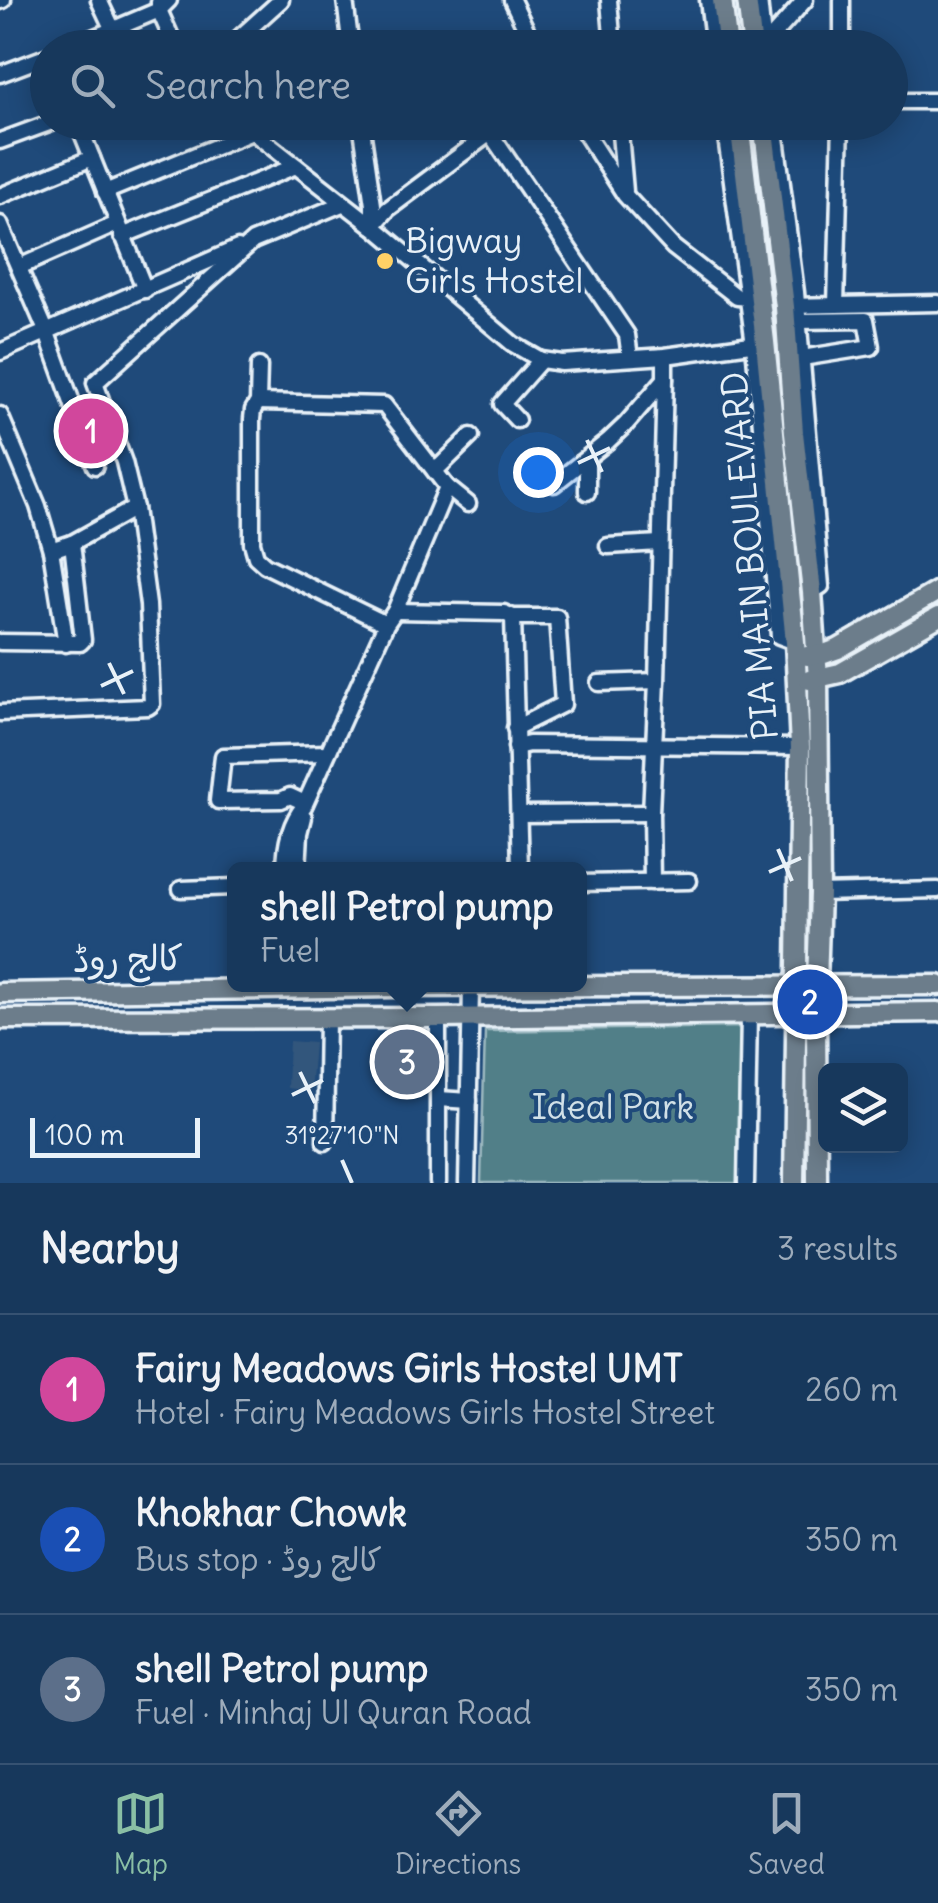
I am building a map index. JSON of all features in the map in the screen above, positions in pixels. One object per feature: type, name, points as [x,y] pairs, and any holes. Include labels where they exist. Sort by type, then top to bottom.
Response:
[{"type":"main road","points":[[722,0],[726,30]]},
{"type":"main road","points":[[747,0],[756,30]]},
{"type":"main road","name":"PIA MAIN BOULEVARD","points":[[740,140],[753,298],[798,681],[794,1183]]},
{"type":"main road","name":"PIA MAIN BOULEVARD","points":[[766,140],[794,311],[794,434],[817,655],[817,1183]]},
{"type":"main road","points":[[796,650],[817,655],[838,650],[938,591]]},
{"type":"main road","points":[[798,681],[840,673],[938,617]]},
{"type":"main road","points":[[816,987],[938,985]]},
{"type":"main road","name":"کالج روڈ","points":[[587,988],[816,987]]},
{"type":"main road","name":"کالج روڈ","points":[[0,993],[227,988]]},
{"type":"main road","points":[[816,1014],[938,1012]]},
{"type":"main road","name":"کالج روڈ","points":[[0,1019],[816,1014]]},
{"type":"street","points":[[99,0],[113,30],[162,3],[170,30]]},
{"type":"street","points":[[248,30],[281,0]]},
{"type":"street","points":[[345,0],[349,30]]},
{"type":"street","points":[[512,0],[526,30]]},
{"type":"street","points":[[608,0],[611,30]]},
{"type":"street","points":[[708,0],[712,30]]},
{"type":"street","points":[[759,0],[760,30]]},
{"type":"street","points":[[777,30],[805,0]]},
{"type":"street","points":[[842,0],[842,30]]},
{"type":"street","points":[[0,74],[30,63]]},
{"type":"street","points":[[908,101],[938,101]]},
{"type":"street","points":[[0,141],[30,130]]},
{"type":"street","points":[[85,140],[145,290]]},
{"type":"street","points":[[105,192],[218,140]]},
{"type":"street","points":[[263,140],[514,344],[541,360],[562,363],[664,356],[759,343]]},
{"type":"street","points":[[363,140],[373,226]]},
{"type":"street","points":[[373,226],[388,209],[481,140]]},
{"type":"street","points":[[495,140],[627,335],[630,358]]},
{"type":"street","points":[[590,140],[626,195],[673,247],[737,297],[753,298],[727,140]]},
{"type":"street","points":[[621,140],[626,195]]},
{"type":"street","points":[[776,140],[802,358],[821,586],[812,592]]},
{"type":"street","points":[[836,305],[841,140]]},
{"type":"street","points":[[0,196],[92,158]]},
{"type":"street","points":[[19,267],[296,166]]},
{"type":"street","points":[[0,352],[342,204]]},
{"type":"street","points":[[0,224],[84,434]]},
{"type":"street","points":[[0,713],[152,704],[148,605],[135,508],[124,462],[95,384],[253,242]]},
{"type":"street","points":[[794,311],[836,305],[938,302]]},
{"type":"street","points":[[794,311],[866,320],[871,347],[802,358]]},
{"type":"street","points":[[652,882],[664,356]]},
{"type":"street","points":[[517,420],[502,404],[541,360]]},
{"type":"street","points":[[259,366],[258,402],[252,419],[252,544],[256,557],[266,566],[390,618],[504,613],[512,617],[557,616],[563,704],[515,728]]},
{"type":"street","points":[[554,484],[626,424],[665,379]]},
{"type":"street","points":[[258,402],[384,405],[447,487],[468,504]]},
{"type":"street","points":[[0,415],[38,506],[51,550],[66,644]]},
{"type":"street","points":[[435,471],[471,436]]},
{"type":"street","points":[[587,458],[587,492]]},
{"type":"street","points":[[286,862],[287,838],[294,821],[447,487]]},
{"type":"street","points":[[51,550],[72,543],[135,508]]},
{"type":"street","points":[[0,642],[80,643],[84,636],[72,543]]},
{"type":"street","points":[[608,546],[660,543]]},
{"type":"street","points":[[512,617],[520,862]]},
{"type":"street","points":[[600,683],[657,681]]},
{"type":"street","points":[[516,747],[800,747]]},
{"type":"street","points":[[305,804],[290,796],[281,800],[218,801],[223,756],[327,753]]},
{"type":"street","points":[[298,862],[305,804]]},
{"type":"street","points":[[519,814],[651,813]]},
{"type":"street","points":[[587,882],[689,882]]},
{"type":"street","points":[[180,888],[227,887]]},
{"type":"street","points":[[820,893],[938,890]]},
{"type":"street","points":[[438,1018],[441,1183],[467,1183],[471,992]]},
{"type":"street","points":[[746,1183],[749,1014]]},
{"type":"street","points":[[325,1142],[327,1018]]},
{"type":"street","points":[[439,1099],[469,1101]]},
{"type":"shaded area","points":[[289,1041],[314,1043],[310,1091],[287,1088]]},
{"type":"green space","name":"Ideal Park","points":[[747,1027],[740,1183],[481,1183],[485,1031]]},
{"type":"place","name":"Bigway Girls Hostel","points":[[385,261]]},
{"type":"place","name":"Fairy Meadows Girls Hostel UMT","points":[[91,431]]},
{"type":"place","name":"Khokhar Chowk","points":[[810,1002]]},
{"type":"place","name":"shell Petrol pump","points":[[407,1062]]}]
